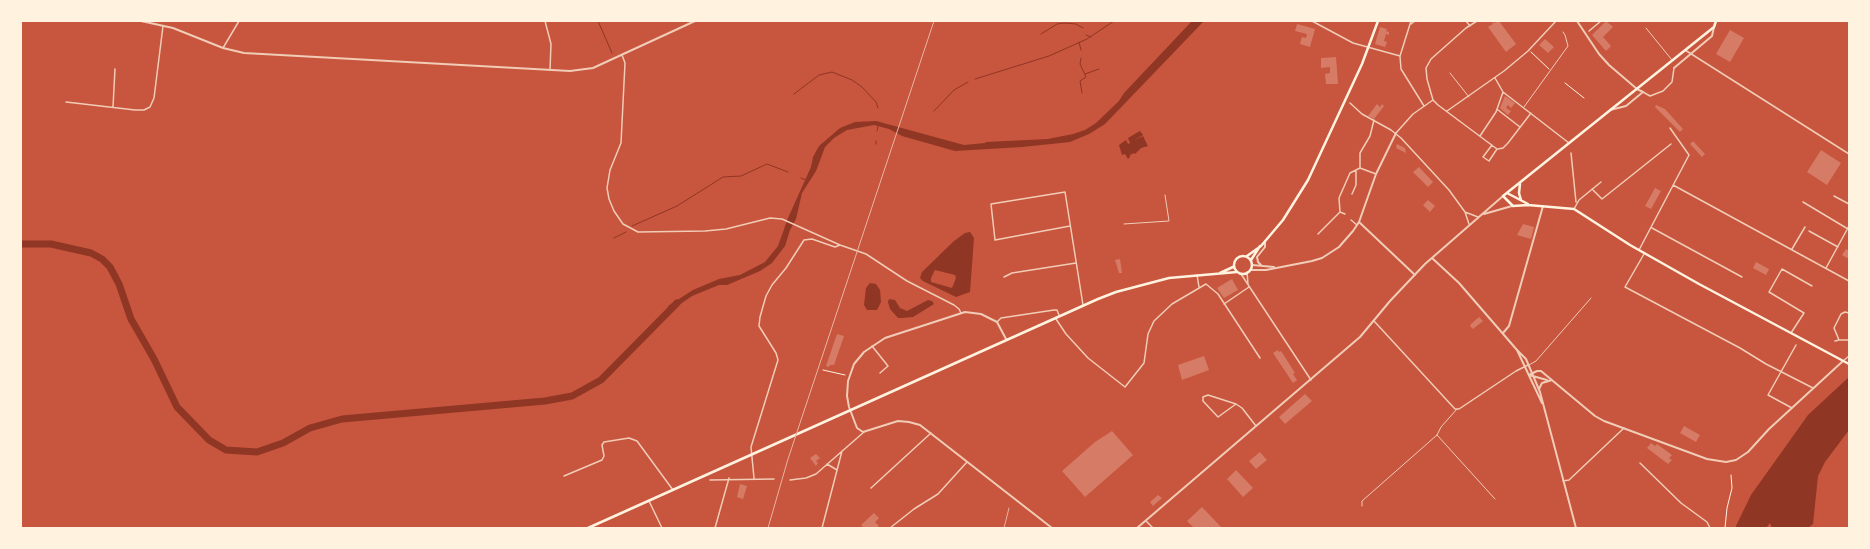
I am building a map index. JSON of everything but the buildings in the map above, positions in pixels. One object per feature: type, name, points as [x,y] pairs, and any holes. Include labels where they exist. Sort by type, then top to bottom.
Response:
[{"type":"main road","points":[[1251,261],[1261,246],[1290,211],[1308,180],[1348,96],[1377,21]]},
{"type":"main road","points":[[1716,21],[1714,27],[1503,196],[1513,206],[1528,205],[1574,209],[1638,250],[1849,364]]},
{"type":"main road","points":[[1520,183],[1519,194],[1522,200]]},
{"type":"main road","points":[[1507,193],[1522,200],[1528,205]]},
{"type":"main road","points":[[1237,272],[1234,266],[1236,258],[1247,256],[1261,246]]},
{"type":"main road","points":[[588,528],[1083,305],[1138,285],[1169,278],[1197,274],[1224,274],[1237,272],[1241,274],[1249,271],[1252,265],[1247,256]]},
{"type":"main road","points":[[1220,273],[1234,266]]},
{"type":"street","points":[[141,21],[177,29],[223,48],[244,53],[550,70],[587,70],[695,21]]},
{"type":"street","points":[[223,48],[239,21]]},
{"type":"street","points":[[545,21],[551,44],[550,70]]},
{"type":"street","points":[[1312,21],[1353,43],[1400,56]]},
{"type":"street","points":[[1411,21],[1404,38],[1400,56],[1401,69],[1424,107]]},
{"type":"street","points":[[1411,24],[1415,21]]},
{"type":"street","points":[[1466,21],[1470,26]]},
{"type":"street","points":[[1477,21],[1466,28],[1435,54],[1427,64],[1427,78],[1433,100],[1497,149]]},
{"type":"street","points":[[1447,112],[1495,78],[1541,37],[1556,21]]},
{"type":"street","points":[[1577,21],[1599,54],[1637,89],[1650,96],[1663,91],[1670,84],[1673,80],[1674,68],[1712,36],[1714,27]]},
{"type":"street","points":[[1590,31],[1601,21]]},
{"type":"street","points":[[66,102],[140,111],[148,109],[152,105],[163,26]]},
{"type":"street","points":[[1685,50],[1849,154]]},
{"type":"street","points":[[622,55],[625,63],[621,143],[608,176],[607,188],[614,211],[624,224],[638,232],[705,231],[726,229],[770,218],[782,219],[840,245],[866,254],[906,281],[954,305],[960,309],[961,313]]},
{"type":"street","points":[[113,107],[115,69]]},
{"type":"street","points":[[1495,78],[1503,92],[1569,143]]},
{"type":"street","points":[[1480,136],[1497,110],[1503,92]]},
{"type":"street","points":[[1610,110],[1626,106],[1643,92]]},
{"type":"street","points":[[1248,284],[1249,271],[1266,270],[1275,267],[1304,263],[1322,258],[1339,247],[1359,222],[1376,174],[1396,133],[1413,114],[1433,100]]},
{"type":"street","points":[[1350,103],[1362,114],[1396,133],[1442,182],[1465,212],[1469,224]]},
{"type":"street","points":[[1497,110],[1520,127]]},
{"type":"street","points":[[1492,145],[1483,157],[1489,161],[1497,149],[1503,148],[1531,113]]},
{"type":"street","points":[[1360,168],[1360,153],[1370,136],[1374,120]]},
{"type":"street","points":[[1638,250],[1652,228],[1673,185],[1690,156],[1670,128]]},
{"type":"street","points":[[1592,189],[1602,199],[1671,144]]},
{"type":"street","points":[[1571,153],[1576,202],[1574,209]]},
{"type":"street","points":[[1318,234],[1340,212],[1339,198],[1350,173],[1360,168],[1376,174]]},
{"type":"street","points":[[1352,194],[1356,185],[1356,170]]},
{"type":"street","points":[[1576,202],[1601,182]]},
{"type":"street","points":[[1673,185],[1849,281]]},
{"type":"street","points":[[1070,226],[995,240],[991,204],[1065,192],[1083,305]]},
{"type":"street","points":[[1138,528],[1360,337],[1432,258],[1469,224],[1503,196]]},
{"type":"street","points":[[1834,196],[1849,204]]},
{"type":"street","points":[[1803,202],[1848,227],[1826,268]]},
{"type":"street","points":[[1481,215],[1493,210],[1513,206]]},
{"type":"street","points":[[1503,333],[1509,326],[1543,206]]},
{"type":"street","points":[[1340,212],[1345,214]]},
{"type":"street","points":[[1465,212],[1478,217]]},
{"type":"street","points":[[1351,220],[1357,225]]},
{"type":"street","points":[[1359,222],[1415,275]]},
{"type":"street","points":[[1792,250],[1805,226]]},
{"type":"street","points":[[1652,228],[1742,277]]},
{"type":"street","points":[[1809,231],[1838,247]]},
{"type":"street","points":[[754,478],[751,446],[778,360],[776,353],[760,330],[760,317],[768,291],[803,242],[810,239],[833,246],[840,245]]},
{"type":"street","points":[[1262,266],[1258,262],[1257,257],[1265,247],[1265,241]]},
{"type":"street","points":[[1644,253],[1625,287],[1814,388]]},
{"type":"street","points":[[1432,258],[1454,278],[1517,350],[1527,365],[1538,399],[1543,405]]},
{"type":"street","points":[[1004,277],[1012,273],[1076,263]]},
{"type":"street","points":[[1252,265],[1275,267]]},
{"type":"street","points":[[1791,333],[1804,313],[1769,292],[1782,269],[1812,286]]},
{"type":"street","points":[[1197,274],[1199,287]]},
{"type":"street","points":[[1241,274],[1311,380]]},
{"type":"street","points":[[1055,317],[1066,334],[1088,358],[1125,388],[1144,363],[1148,334],[1152,324],[1165,310],[1203,284],[1208,285],[1224,304],[1260,358]]},
{"type":"street","points":[[1224,304],[1249,287]]},
{"type":"street","points":[[997,322],[1002,318],[1053,310],[1057,310],[1059,315]]},
{"type":"street","points":[[1839,340],[1834,327],[1841,314],[1845,312],[1849,313]]},
{"type":"street","points":[[1006,339],[997,322],[981,314],[961,313],[890,337],[872,346],[855,363],[847,386],[847,400],[858,430],[869,432],[888,423],[902,421],[915,423],[931,433],[1052,528]]},
{"type":"street","points":[[1374,321],[1451,405],[1457,409],[1527,365]]},
{"type":"street","points":[[1835,341],[1849,340]]},
{"type":"street","points":[[1792,408],[1768,395],[1796,345]]},
{"type":"street","points":[[872,346],[888,366],[880,373]]},
{"type":"street","points":[[1531,375],[1541,371],[1600,419],[1707,459],[1726,462],[1736,460],[1748,452],[1769,429],[1849,356]]},
{"type":"street","points":[[1531,375],[1552,380]]},
{"type":"street","points":[[1531,375],[1539,390],[1576,528]]},
{"type":"street","points":[[1539,390],[1540,384],[1548,380]]},
{"type":"street","points":[[1236,404],[1218,417],[1203,398],[1207,394],[1236,404],[1242,408],[1256,426]]},
{"type":"street","points":[[1563,481],[1569,480],[1624,428]]},
{"type":"street","points":[[790,480],[806,478],[814,475],[864,432]]},
{"type":"street","points":[[871,488],[931,433]]},
{"type":"street","points":[[564,476],[602,460],[604,456],[602,444],[604,442],[629,438],[637,441],[672,490]]},
{"type":"street","points":[[822,528],[842,451]]},
{"type":"street","points":[[890,528],[914,509],[938,494],[968,462]]},
{"type":"street","points":[[1640,463],[1681,503],[1707,522],[1710,528]]},
{"type":"street","points":[[828,464],[838,470]]},
{"type":"street","points":[[715,528],[729,478]]},
{"type":"street","points":[[710,480],[729,478],[774,479]]},
{"type":"street","points":[[649,501],[662,528]]},
{"type":"street","points":[[1146,520],[1153,528]]},
{"type":"lane","points":[[1646,28],[1672,61]]},
{"type":"lane","points":[[1524,107],[1568,46],[1563,32]]},
{"type":"lane","points":[[1450,73],[1469,97]]},
{"type":"lane","points":[[1124,224],[1169,221],[1165,195]]},
{"type":"lane","points":[[1527,365],[1536,361],[1591,298]]},
{"type":"lane","points":[[1362,506],[1362,501],[1437,435],[1441,427],[1457,409]]},
{"type":"lane","points":[[1437,435],[1495,499]]},
{"type":"path","points":[[1531,52],[1551,71]]},
{"type":"path","points":[[1565,83],[1584,98]]},
{"type":"path","points":[[823,370],[845,375]]},
{"type":"path","points":[[1725,528],[1727,508],[1732,488],[1731,475]]},
{"type":"shaded area","points":[[1192,21],[1204,21],[1105,124],[1089,134],[1070,142],[1022,147],[955,151],[902,136],[889,129],[874,125],[847,130],[834,138],[825,147],[816,171],[802,193],[796,219],[790,230],[785,246],[772,263],[760,271],[727,285],[719,285],[692,296],[672,310],[668,306],[693,290],[719,279],[740,275],[765,262],[778,246],[788,218],[811,167],[813,157],[819,146],[840,128],[855,122],[876,121],[964,145],[986,142],[1048,139],[1073,134],[1085,130],[1096,123],[1119,101],[1124,93]]},
{"type":"shaded area","points":[[1140,131],[1143,135],[1133,141],[1143,136],[1148,146],[1141,148],[1135,154],[1130,155],[1128,159],[1125,154],[1122,155],[1119,145],[1126,140],[1128,144],[1130,143],[1128,138]]},
{"type":"shaded area","points":[[970,232],[974,238],[970,292],[956,297],[923,281],[920,278],[922,272],[954,241],[965,233]],"holes":[[[935,270],[955,275],[956,278],[952,288],[931,282],[931,278]]]},
{"type":"shaded area","points":[[870,283],[876,284],[880,290],[881,302],[877,310],[867,310],[864,305],[866,288]]},
{"type":"shaded area","points":[[889,299],[895,300],[900,308],[907,311],[928,300],[932,301],[934,304],[913,317],[898,318],[890,309],[888,302]]},
{"type":"shaded area","points":[[1849,377],[1849,430],[1825,462],[1818,476],[1813,524],[1808,528],[1772,528],[1770,523],[1766,528],[1735,528],[1751,495],[1808,415]]},
{"type":"waterway","points":[[598,21],[612,53]]},
{"type":"waterway","points":[[975,79],[1049,56],[1087,39],[1114,21]]},
{"type":"waterway","points":[[1041,34],[1057,24],[1076,24],[1083,28]]},
{"type":"waterway","points":[[1086,35],[1091,37]]},
{"type":"waterway","points":[[1079,42],[1081,50]]},
{"type":"waterway","points":[[1081,58],[1080,64],[1086,77],[1080,81],[1082,93]]},
{"type":"waterway","points":[[1085,74],[1099,69]]},
{"type":"waterway","points":[[794,94],[819,75],[832,72],[852,80],[862,87],[876,102],[878,108]]},
{"type":"waterway","points":[[934,111],[954,90],[968,82]]},
{"type":"waterway","points":[[877,131],[878,126]]},
{"type":"waterway","points":[[632,226],[677,206],[723,177],[741,176],[767,164],[788,172]]},
{"type":"waterway","points":[[801,178],[806,180]]},
{"type":"waterway","points":[[614,238],[626,232]]},
{"type":"waterway","points":[[21,244],[51,244],[91,253],[102,259],[110,267],[119,284],[131,319],[154,359],[177,407],[209,440],[226,450],[257,452],[283,443],[310,428],[342,419],[545,401],[572,396],[601,380],[677,303]]},
{"type":"railway","points":[[768,528],[788,459],[934,21]]},
{"type":"railway","points":[[1004,528],[1009,508]]}]
